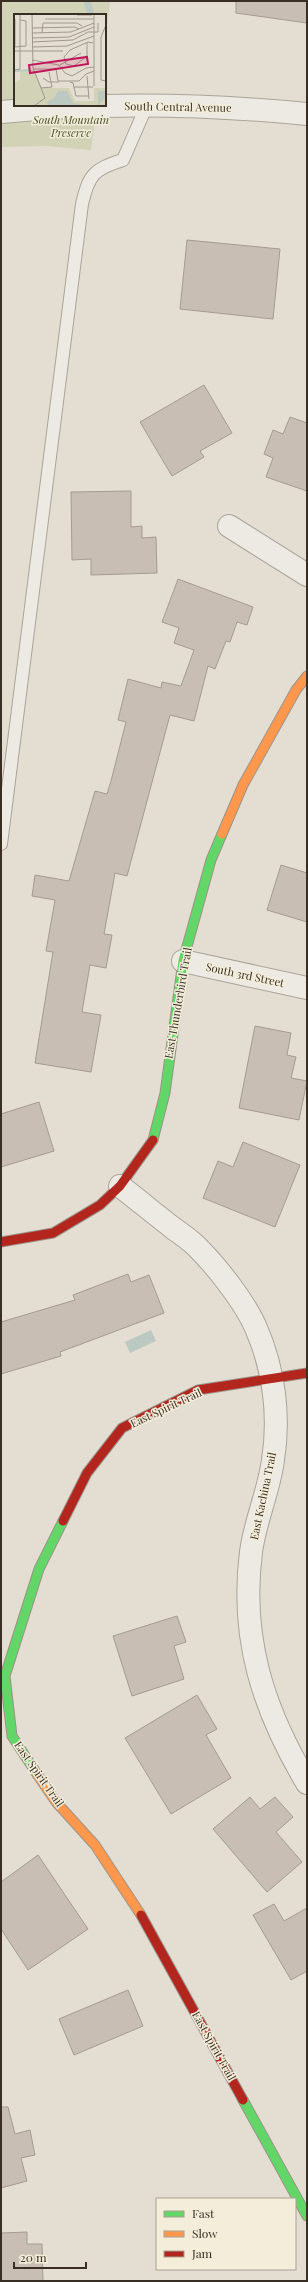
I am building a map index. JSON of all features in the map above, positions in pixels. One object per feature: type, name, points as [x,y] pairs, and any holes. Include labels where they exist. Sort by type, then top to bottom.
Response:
[{"type":"street","name":"South Central Avenue","points":[[106,106],[147,105],[252,108],[307,114]]},
{"type":"street","name":"South Central Avenue","points":[[1,112],[97,106]]},
{"type":"street","points":[[228,526],[307,575]]},
{"type":"street","name":"East Thunderbird Trail","points":[[1,1242],[53,1232],[100,1205],[120,1186],[153,1141],[165,1093],[172,1030],[183,961],[211,860],[243,785],[296,690],[307,676]]},
{"type":"street","name":"South 3rd Street","points":[[183,961],[307,988]]},
{"type":"street","name":"East Kachina Trail","points":[[120,1186],[199,1248],[241,1301],[256,1327],[275,1394],[273,1460],[251,1551],[248,1590],[250,1630],[267,1703],[285,1746],[307,1783]]},
{"type":"street","name":"East Spirit Trail","points":[[307,1373],[198,1390],[122,1428],[87,1473],[39,1569],[5,1676],[12,1736],[56,1802],[95,1845],[143,1918],[307,2216]]},
{"type":"lane","points":[[1,844],[82,204],[87,184],[101,167],[123,160],[147,105]]},
{"type":"green space","name":"South Mountain Preserve","points":[[1,1],[110,1],[106,35],[106,14],[14,14],[14,106],[97,106],[91,150],[47,146],[1,147]]},
{"type":"shaded area","points":[[151,1330],[156,1341],[130,1353],[125,1342]]},
{"type":"building","points":[[236,1],[307,1],[307,23],[236,13]]},
{"type":"building","points":[[187,240],[280,249],[273,319],[180,309]]},
{"type":"building","points":[[204,385],[232,433],[200,451],[204,457],[172,476],[140,422]]},
{"type":"building","points":[[290,417],[307,423],[307,491],[266,477],[273,458],[264,454],[273,430],[283,434]]},
{"type":"building","points":[[131,491],[131,527],[142,526],[142,538],[156,537],[157,573],[91,575],[91,559],[72,560],[71,492]]},
{"type":"building","points":[[178,579],[253,607],[247,625],[237,622],[230,642],[226,641],[215,669],[208,666],[194,721],[170,715],[127,876],[115,873],[104,934],[112,935],[106,968],[90,965],[82,1012],[101,1015],[91,1072],[35,1063],[53,952],[46,951],[55,900],[32,896],[35,875],[69,881],[95,791],[107,794],[111,781],[126,722],[118,720],[128,679],[161,688],[162,682],[181,686],[194,650],[174,643],[179,628],[162,622]]},
{"type":"building","points":[[281,865],[307,873],[307,922],[267,910]]},
{"type":"building","points":[[255,1026],[291,1033],[287,1055],[296,1057],[291,1078],[307,1081],[299,1120],[239,1108]]},
{"type":"building","points":[[39,1102],[54,1151],[1,1167],[1,1114]]},
{"type":"building","points":[[243,1142],[300,1165],[275,1227],[203,1198],[218,1161],[233,1167]]},
{"type":"building","points":[[128,1274],[131,1282],[149,1275],[164,1313],[60,1352],[61,1356],[1,1374],[1,1322],[75,1300],[73,1295]]},
{"type":"building","points":[[177,1616],[186,1642],[174,1646],[184,1679],[132,1696],[113,1636]]},
{"type":"building","points":[[197,1695],[217,1729],[206,1735],[231,1778],[171,1814],[125,1738]]},
{"type":"building","points":[[250,1797],[260,1809],[275,1797],[293,1817],[276,1832],[302,1862],[267,1892],[213,1829]]},
{"type":"building","points":[[38,1855],[88,1929],[28,1970],[1,1929],[1,1882]]},
{"type":"building","points":[[274,1904],[284,1921],[307,1908],[307,1971],[291,1980],[253,1915]]},
{"type":"building","points":[[128,1990],[143,2026],[74,2055],[59,2019]]},
{"type":"building","points":[[1,2107],[8,2107],[15,2134],[30,2130],[35,2155],[21,2158],[27,2181],[1,2188]]},
{"type":"building","points":[[27,2232],[27,2244],[42,2244],[43,2281],[1,2281],[1,2233]]},
{"type":"waterway","points":[[87,1],[91,14]]},
{"type":"traffic: fast","points":[[153,1140],[165,1093],[183,961],[211,860],[222,834]]},
{"type":"traffic: fast","points":[[37,1774],[12,1736],[5,1676],[39,1569],[63,1521]]},
{"type":"traffic: fast","points":[[243,2100],[307,2216]]},
{"type":"traffic: slow","points":[[222,834],[243,785],[296,690],[307,676]]},
{"type":"traffic: slow","points":[[37,1774],[56,1802],[95,1845],[141,1915]]},
{"type":"traffic: jam","points":[[1,1242],[53,1233],[100,1205],[120,1186],[153,1140]]},
{"type":"traffic: jam","points":[[63,1521],[87,1473],[122,1428],[198,1390],[307,1373]]},
{"type":"traffic: jam","points":[[141,1915],[243,2100]]}]
